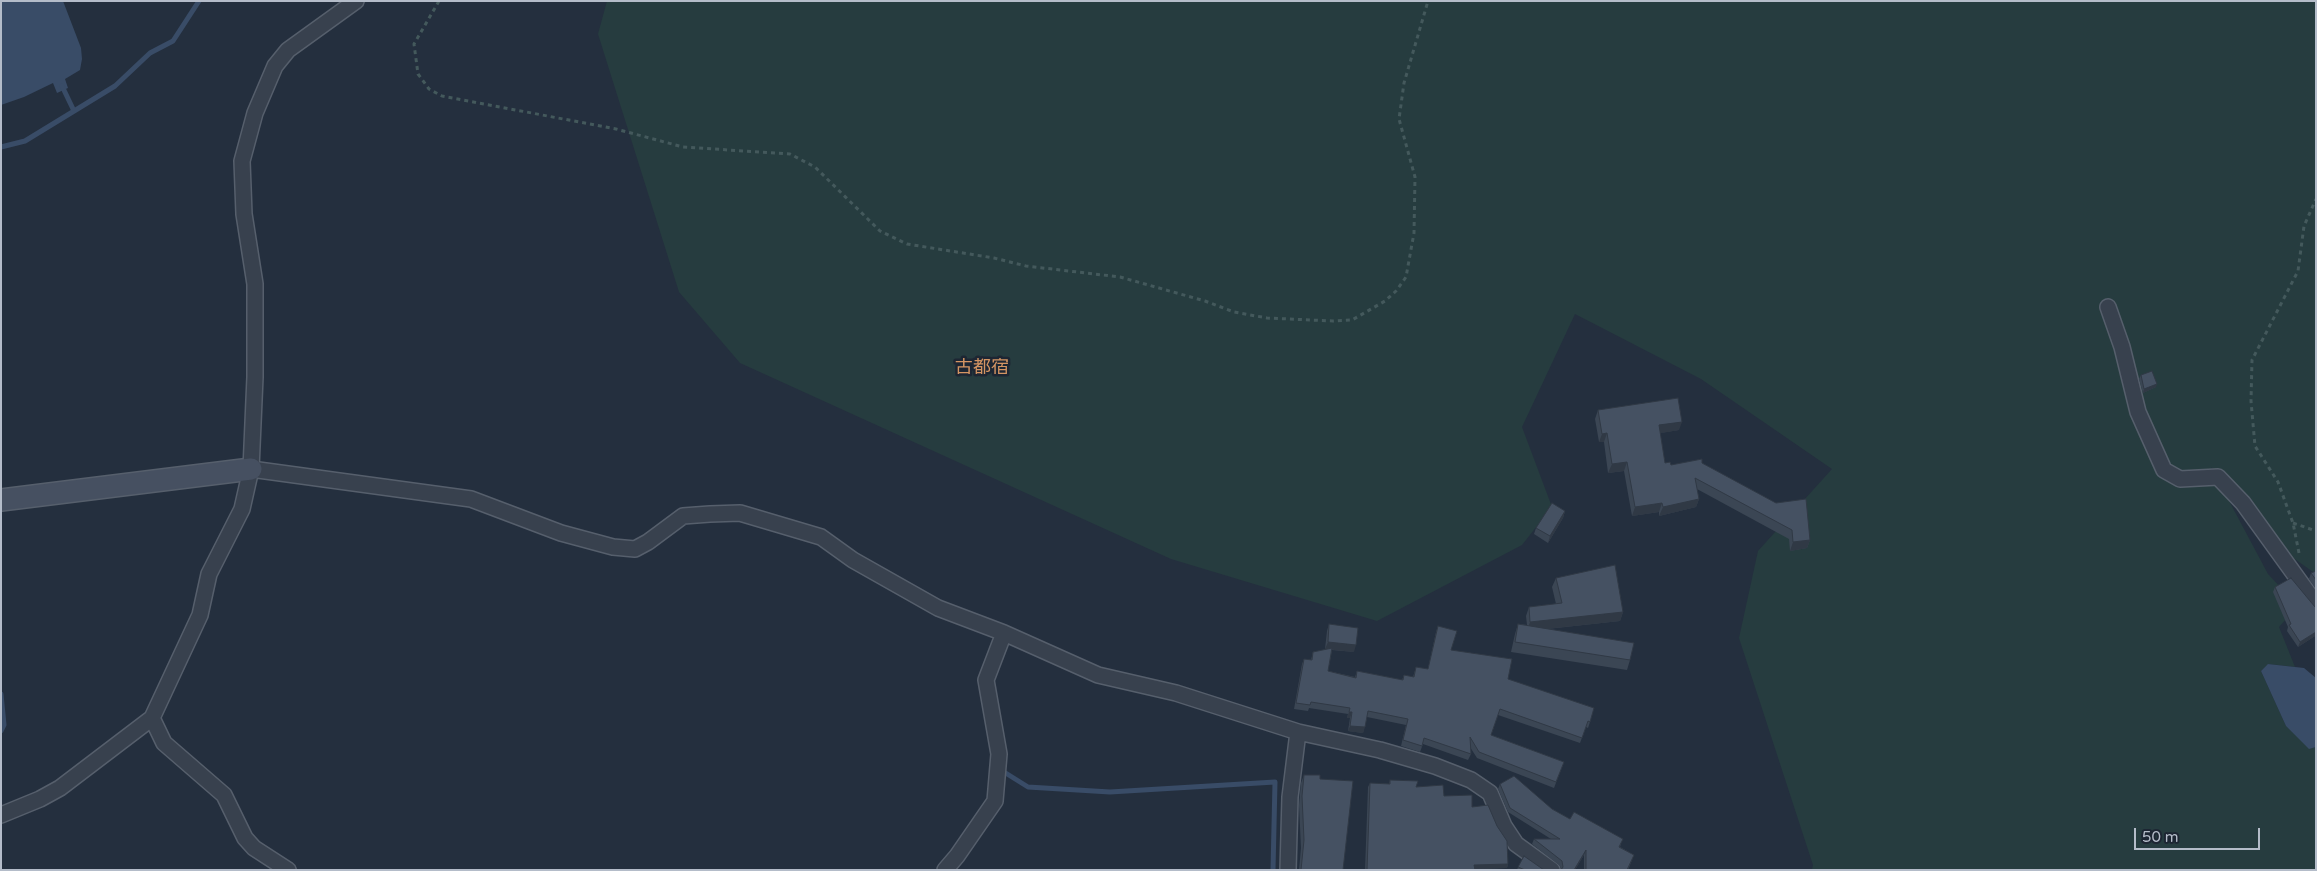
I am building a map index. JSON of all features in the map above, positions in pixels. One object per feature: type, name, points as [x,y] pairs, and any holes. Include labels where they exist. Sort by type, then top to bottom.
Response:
[{"type":"street","points":[[1,815],[40,799],[60,788],[152,718],[200,615],[209,574],[242,509],[251,470],[255,377],[255,284],[244,214],[242,161],[255,113],[276,66],[288,50],[356,1]]},
{"type":"street","points":[[2108,307],[2122,347],[2138,412],[2164,470],[2180,479],[2218,477],[2244,502],[2316,604]]},
{"type":"street","points":[[1,500],[251,470],[471,499],[561,533],[613,547],[635,549],[648,542],[683,516],[740,513],[821,537],[853,560],[938,608],[1004,633],[1098,674],[1176,693],[1298,732],[1380,750],[1435,766],[1471,780],[1490,793],[1504,826],[1516,844],[1552,870]]},
{"type":"street","points":[[945,870],[957,856],[995,801],[999,754],[986,680],[1004,633]]},
{"type":"street","points":[[152,718],[164,744],[224,795],[245,838],[254,848],[288,870]]},
{"type":"street","points":[[1288,870],[1290,797],[1298,732]]},
{"type":"path","points":[[440,1],[414,44],[418,74],[429,90],[442,96],[616,129],[683,147],[790,154],[815,166],[880,231],[907,244],[994,258],[1026,266],[1120,277],[1205,301],[1234,312],[1267,318],[1333,321],[1352,320],[1385,301],[1396,291],[1406,277],[1414,233],[1415,178],[1400,119],[1404,83],[1428,1]]},
{"type":"path","points":[[2300,557],[2293,523],[2278,482],[2255,446],[2251,401],[2252,360],[2298,271],[2304,226],[2316,199]]},
{"type":"path","points":[[2293,523],[2316,531]]},
{"type":"green space","points":[[607,1],[2316,1],[2316,574],[2282,550],[2250,500],[2211,467],[2268,574],[2298,606],[2279,627],[2295,667],[2269,664],[2261,671],[2286,726],[2309,748],[2316,747],[2316,870],[1812,870],[1813,865],[1739,638],[1758,551],[1832,469],[1701,379],[1575,314],[1522,427],[1552,507],[1522,545],[1377,621],[1171,559],[740,363],[679,292],[598,34]]},
{"type":"water","points":[[1,1],[63,1],[81,48],[82,59],[80,70],[65,79],[68,88],[57,93],[53,83],[24,97],[1,105]]},
{"type":"water","points":[[2268,664],[2304,668],[2316,678],[2316,747],[2309,749],[2286,726],[2261,671]]},
{"type":"building","points":[[2152,371],[2157,384],[2144,389],[2141,375]]},
{"type":"building","points":[[1678,398],[1682,422],[1659,425],[1665,463],[1670,462],[1671,465],[1702,459],[1702,463],[1776,503],[1806,499],[1810,540],[1793,542],[1792,530],[1695,478],[1699,499],[1663,507],[1662,503],[1635,507],[1627,462],[1612,464],[1607,433],[1602,434],[1598,410]]},
{"type":"building","points":[[1552,503],[1565,511],[1550,536],[1536,528]]},
{"type":"building","points":[[1615,565],[1623,612],[1530,622],[1529,607],[1562,603],[1556,578]]},
{"type":"building","points":[[2316,571],[2316,580],[2311,573]]},
{"type":"building","points":[[2291,578],[2316,607],[2316,632],[2300,642],[2289,625],[2291,624],[2275,587]]},
{"type":"building","points":[[1329,624],[1358,628],[1356,645],[1328,642]]},
{"type":"building","points":[[1518,624],[1634,643],[1630,660],[1515,642]]},
{"type":"building","points":[[1438,626],[1457,631],[1451,650],[1512,659],[1508,679],[1594,708],[1582,738],[1500,709],[1491,735],[1564,762],[1556,782],[1479,752],[1470,737],[1471,754],[1424,738],[1422,746],[1403,740],[1408,719],[1368,711],[1365,727],[1350,726],[1352,712],[1349,712],[1350,708],[1311,702],[1310,705],[1296,703],[1304,659],[1312,660],[1313,652],[1332,648],[1328,671],[1356,678],[1357,671],[1403,680],[1404,675],[1414,677],[1416,667],[1428,669]]},
{"type":"building","points":[[1304,775],[1320,775],[1320,779],[1353,781],[1343,870],[1301,870],[1304,840],[1302,796]]},
{"type":"building","points":[[1514,776],[1552,809],[1570,819],[1574,812],[1623,839],[1619,847],[1634,855],[1627,870],[1586,870],[1586,850],[1574,870],[1561,870],[1563,867],[1562,861],[1534,839],[1560,839],[1510,808],[1500,784]]},
{"type":"building","points":[[1390,780],[1418,781],[1416,787],[1443,785],[1444,796],[1472,795],[1472,807],[1488,805],[1497,826],[1507,841],[1508,864],[1474,865],[1475,870],[1367,870],[1370,783],[1390,784]]},
{"type":"building","points":[[1524,856],[1544,870],[1525,870],[1518,867]]},
{"type":"waterway","points":[[1,147],[25,141],[115,86],[150,53],[173,41],[199,1]]},
{"type":"waterway","points":[[62,86],[74,111]]},
{"type":"waterway","points":[[1,694],[4,725],[1,731]]},
{"type":"waterway","points":[[1004,772],[1028,787],[1110,792],[1275,782],[1273,870]]},
{"type":"district","name":"古都宿","points":[[982,368]]}]
